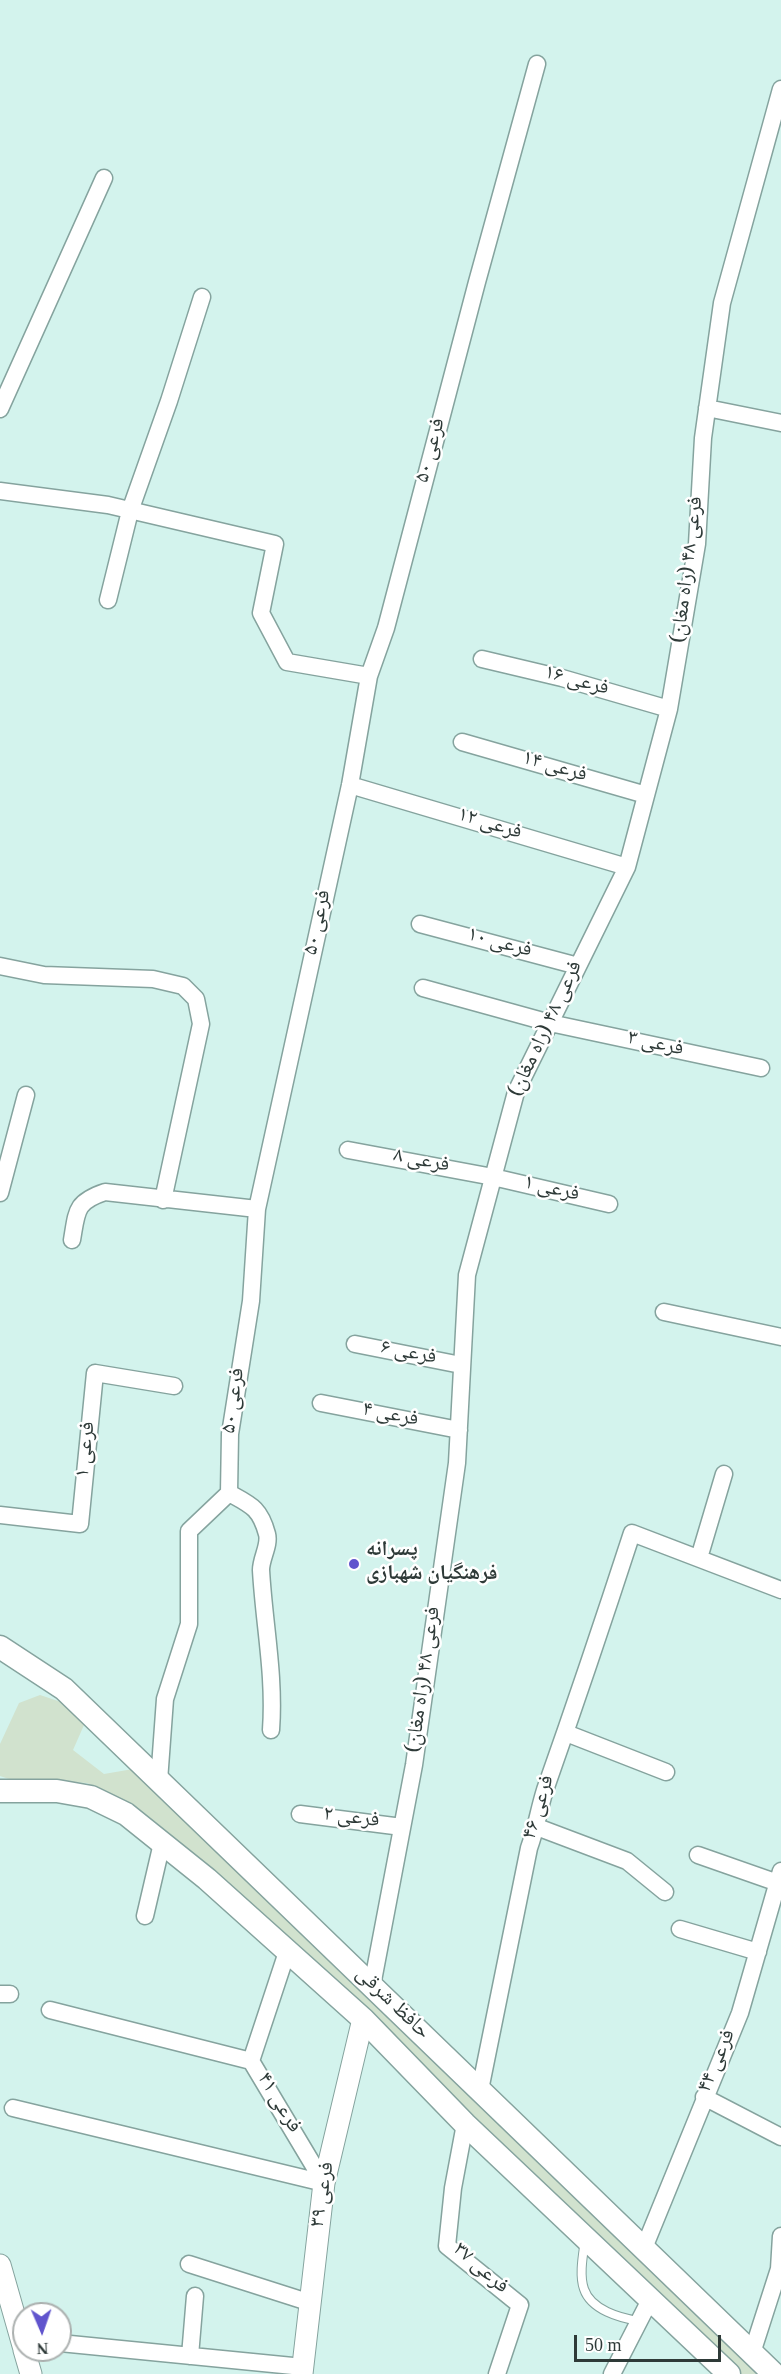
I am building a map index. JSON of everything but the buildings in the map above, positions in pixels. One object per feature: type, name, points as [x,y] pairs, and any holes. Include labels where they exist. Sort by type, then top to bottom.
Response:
[{"type":"main road","name":"حافظ شرقی","points":[[0,1647],[64,1689],[774,2374]]},
{"type":"main road","name":"حافظ شرقی","points":[[0,1791],[57,1791],[91,1797],[126,1814],[207,1879],[363,2019],[465,2124],[729,2374]]},
{"type":"street","name":"فرعی ۵۰","points":[[229,1493],[230,1434],[251,1301],[257,1209],[351,785],[369,676],[386,628],[537,64]]},
{"type":"street","name":"فرعی ۴۸ (راه مغان)","points":[[372,1986],[414,1765],[457,1463],[467,1275],[516,1092],[627,867],[669,709],[697,544],[703,438],[722,303],[781,88]]},
{"type":"street","points":[[0,409],[104,178]]},
{"type":"street","points":[[108,600],[130,511],[169,401],[202,297]]},
{"type":"street","points":[[707,408],[781,423]]},
{"type":"street","points":[[0,491],[108,505],[275,544],[261,613],[287,662],[369,676]]},
{"type":"street","name":"فرعی ۱۶","points":[[482,659],[562,678],[669,709]]},
{"type":"street","name":"فرعی ۱۴","points":[[462,742],[646,795]]},
{"type":"street","name":"فرعی ۱۲","points":[[351,785],[627,867]]},
{"type":"street","name":"فرعی ۱۰","points":[[420,924],[578,966]]},
{"type":"street","points":[[0,966],[44,975],[153,979],[183,986],[196,999],[201,1024],[163,1200]]},
{"type":"street","name":"فرعی ۳","points":[[423,988],[550,1023],[761,1068]]},
{"type":"street","points":[[0,1193],[4,1155],[26,1095]]},
{"type":"street","name":"فرعی ۸","points":[[348,1150],[493,1177]]},
{"type":"street","name":"فرعی ۱","points":[[493,1177],[609,1204]]},
{"type":"street","points":[[72,1240],[77,1209],[87,1198],[105,1191],[163,1200],[257,1209]]},
{"type":"street","points":[[664,1312],[781,1337]]},
{"type":"street","name":"فرعی ۶","points":[[355,1344],[461,1365]]},
{"type":"street","name":"فرعی ۱","points":[[0,1515],[80,1524],[95,1373],[174,1386]]},
{"type":"street","name":"فرعی ۴","points":[[321,1403],[459,1430]]},
{"type":"street","points":[[724,1474],[699,1558],[781,1590]]},
{"type":"street","points":[[159,1781],[165,1699],[189,1624],[189,1532],[229,1493],[256,1508],[268,1536],[261,1566],[271,1662],[273,1698],[271,1730]]},
{"type":"street","name":"فرعی ۴۶","points":[[480,2090],[529,1848],[537,1827],[544,1794],[567,1732],[632,1533],[699,1558]]},
{"type":"street","points":[[567,1732],[666,1772]]},
{"type":"street","name":"فرعی ۲","points":[[300,1814],[402,1827]]},
{"type":"street","points":[[537,1827],[627,1861],[665,1892]]},
{"type":"street","points":[[145,1916],[162,1843]]},
{"type":"street","points":[[698,1855],[779,1877]]},
{"type":"street","name":"فرعی ۴۴","points":[[644,2248],[740,2013],[779,1877]]},
{"type":"street","points":[[680,1929],[758,1952]]},
{"type":"street","name":"فرعی ۴۱","points":[[287,1952],[251,2061],[324,2183]]},
{"type":"street","points":[[50,2010],[251,2061]]},
{"type":"street","name":"فرعی ۳۹","points":[[303,2370],[324,2183],[363,2019]]},
{"type":"street","points":[[704,2097],[781,2138]]},
{"type":"street","points":[[13,2109],[324,2183]]},
{"type":"street","name":"فرعی ۳۷","points":[[465,2124],[453,2188],[447,2246],[520,2305],[497,2374]]},
{"type":"street","points":[[752,2353],[779,2269],[781,2236]]},
{"type":"street","points":[[189,2264],[311,2303]]},
{"type":"street","points":[[0,2265],[12,2306]]},
{"type":"street","points":[[190,2355],[195,2296]]},
{"type":"street","points":[[612,2374],[651,2298]]},
{"type":"street","points":[[72,2344],[190,2355],[303,2370]]},
{"type":"lane","points":[[585,2237],[583,2287],[588,2298],[614,2316],[639,2321]]},
{"type":"green space","points":[[40,1695],[64,1703],[84,1725],[73,1750],[104,1774],[133,1769],[759,2374],[739,2374],[441,2086],[136,1807],[87,1783],[9,1779],[0,1776],[0,1744],[19,1703]]},
{"type":"place","name":"پسرانه فرهنگیان شهبازی","points":[[354,1564]]}]
